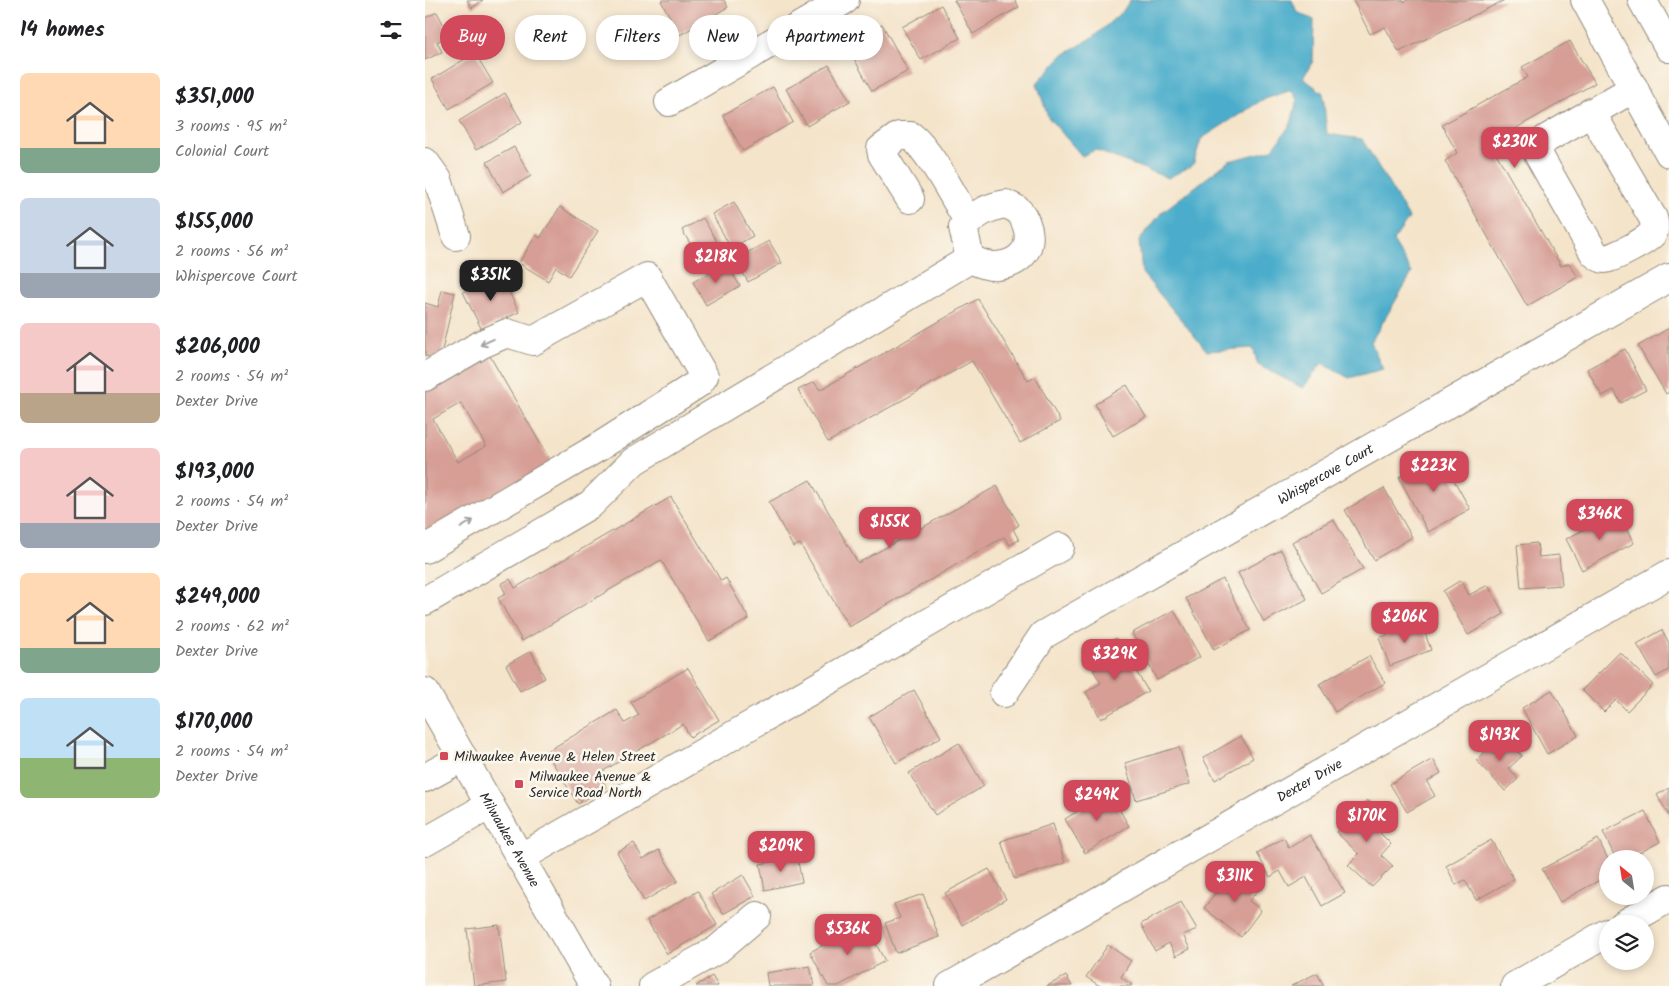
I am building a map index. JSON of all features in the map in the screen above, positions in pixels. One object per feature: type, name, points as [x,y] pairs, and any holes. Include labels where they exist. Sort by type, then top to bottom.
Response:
[{"type":"street","points":[[669,102],[844,0]]},
{"type":"street","points":[[1585,0],[1669,153]]},
{"type":"street","points":[[1642,0],[1669,48]]},
{"type":"street","points":[[1591,112],[1653,218],[1655,225],[1653,233],[1647,238],[1614,257],[1605,259],[1598,257],[1594,253],[1538,154],[1540,145],[1546,139],[1591,112],[1634,88]]},
{"type":"street","points":[[910,200],[882,154],[881,149],[899,136],[911,136],[918,141],[968,221]]},
{"type":"street","points":[[425,162],[438,180],[456,236]]},
{"type":"street","points":[[1006,204],[1017,210],[1025,220],[1030,238],[1027,250],[1016,261],[997,266],[983,264],[970,259],[963,227],[968,221],[991,206],[1006,204]]},
{"type":"street","points":[[425,601],[591,504],[634,460],[970,259]]},
{"type":"street","points":[[425,377],[482,344],[507,333],[533,341],[647,277],[704,376],[699,383],[597,448],[425,548]]},
{"type":"street","name":"Whispercove Court","points":[[1003,693],[1043,634],[1669,278]]},
{"type":"street","points":[[520,858],[1060,547]]},
{"type":"street","name":"Dexter Drive","points":[[950,986],[1669,574]]},
{"type":"street","name":"Milwaukee Avenue","points":[[428,704],[463,757],[594,986]]},
{"type":"street","points":[[425,778],[463,757]]},
{"type":"street","points":[[425,842],[490,805]]},
{"type":"street","points":[[1640,915],[1669,898]]},
{"type":"street","points":[[653,986],[717,950],[757,916]]},
{"type":"street","points":[[1515,986],[1599,938]]},
{"type":"water","points":[[1130,0],[1292,0],[1297,12],[1314,20],[1313,61],[1303,78],[1323,93],[1327,134],[1362,139],[1409,218],[1393,241],[1412,273],[1371,342],[1383,369],[1349,378],[1322,363],[1303,388],[1258,365],[1253,348],[1207,351],[1142,273],[1139,241],[1162,212],[1229,161],[1272,150],[1291,124],[1297,100],[1292,90],[1262,100],[1201,139],[1193,165],[1168,178],[1095,150],[1082,156],[1048,117],[1037,83],[1062,56],[1092,38],[1123,11]]},
{"type":"building","points":[[467,0],[483,0],[472,8]]},
{"type":"building","points":[[724,0],[728,7],[714,15],[689,15],[689,30],[680,35],[679,15],[669,15],[661,1]]},
{"type":"building","points":[[954,0],[1015,0],[1019,7],[973,34]]},
{"type":"building","points":[[1353,0],[1403,0],[1404,2],[1408,0],[1505,0],[1399,52],[1385,27],[1370,34]]},
{"type":"building","points":[[941,5],[960,38],[921,60],[902,27]]},
{"type":"building","points":[[437,12],[440,18],[440,40],[437,42],[440,53],[425,60],[425,18]]},
{"type":"building","points":[[883,26],[908,71],[872,91],[855,60],[883,60]]},
{"type":"building","points":[[1570,41],[1595,83],[1490,143],[1561,266],[1569,263],[1578,277],[1527,306],[1445,161],[1457,153],[1442,125],[1528,77],[1522,67]]},
{"type":"building","points":[[463,60],[479,60],[493,83],[449,109],[432,79]]},
{"type":"building","points":[[829,65],[850,101],[807,126],[786,89]]},
{"type":"building","points":[[773,87],[793,122],[743,151],[723,115]]},
{"type":"building","points":[[505,93],[522,122],[476,150],[459,121]]},
{"type":"building","points":[[514,147],[531,176],[503,192],[487,162]]},
{"type":"building","points":[[734,202],[753,236],[731,248],[712,214]]},
{"type":"building","points":[[560,207],[598,231],[569,276],[556,267],[548,281],[519,263],[536,235],[540,238]]},
{"type":"building","points":[[703,218],[723,252],[702,264],[682,230]]},
{"type":"building","points":[[769,241],[782,263],[748,282],[735,259]]},
{"type":"building","points":[[726,263],[740,286],[706,305],[693,282]]},
{"type":"building","points":[[500,274],[519,312],[482,330],[463,292]]},
{"type":"building","points":[[442,290],[455,293],[440,359],[425,356],[425,303],[438,307]]},
{"type":"building","points":[[978,299],[1028,381],[1035,377],[1060,421],[1020,443],[972,361],[828,442],[798,390],[814,382],[820,390]]},
{"type":"building","points":[[1669,328],[1669,392],[1666,394],[1638,346]]},
{"type":"building","points":[[1625,349],[1646,390],[1621,403],[1614,390],[1602,396],[1587,369]]},
{"type":"building","points":[[487,351],[552,464],[425,537],[425,386]],"holes":[[[461,403],[486,446],[458,462],[433,419]]]},
{"type":"building","points":[[1127,385],[1146,417],[1113,436],[1095,404]]},
{"type":"building","points":[[1440,455],[1470,509],[1428,532],[1399,477]]},
{"type":"building","points":[[810,480],[858,563],[997,486],[1019,525],[1013,529],[1019,540],[1010,545],[1004,537],[849,627],[800,544],[793,547],[769,502]]},
{"type":"building","points":[[1384,488],[1412,537],[1374,560],[1345,510]]},
{"type":"building","points":[[671,497],[721,581],[726,578],[749,619],[709,641],[661,560],[522,641],[498,598],[506,594],[501,584],[510,579],[515,588]]},
{"type":"building","points":[[1617,512],[1634,543],[1582,570],[1566,539]]},
{"type":"building","points":[[1333,519],[1363,569],[1321,593],[1292,542]]},
{"type":"building","points":[[1537,543],[1539,557],[1559,555],[1562,585],[1521,588],[1517,545]]},
{"type":"building","points":[[1281,550],[1307,599],[1264,622],[1238,573]]},
{"type":"building","points":[[1223,579],[1250,630],[1214,650],[1186,598]]},
{"type":"building","points":[[1461,580],[1469,595],[1488,585],[1504,614],[1468,635],[1443,591]]},
{"type":"building","points":[[1174,610],[1200,657],[1157,680],[1132,633]]},
{"type":"building","points":[[1421,622],[1431,650],[1390,666],[1379,638]]},
{"type":"building","points":[[1662,630],[1669,643],[1669,670],[1656,677],[1637,644]]},
{"type":"building","points":[[1116,638],[1148,691],[1101,719],[1086,692],[1101,683],[1093,670],[1109,661],[1100,647]]},
{"type":"building","points":[[531,651],[545,678],[520,691],[506,665]]},
{"type":"building","points":[[1620,652],[1653,685],[1627,711],[1616,700],[1604,712],[1582,690]]},
{"type":"building","points":[[1369,656],[1385,683],[1335,712],[1319,684]]},
{"type":"building","points":[[688,668],[719,720],[690,737],[683,724],[598,774],[606,787],[578,804],[546,752],[617,710],[625,723],[639,715],[631,702]]},
{"type":"building","points":[[914,690],[941,737],[896,763],[869,717]]},
{"type":"building","points":[[1552,690],[1578,736],[1547,754],[1522,708]]},
{"type":"building","points":[[1502,735],[1522,756],[1509,768],[1518,779],[1505,791],[1476,760]]},
{"type":"building","points":[[1241,736],[1253,758],[1215,780],[1203,758]]},
{"type":"building","points":[[959,743],[984,786],[935,815],[909,773]]},
{"type":"building","points":[[1179,747],[1190,784],[1136,800],[1125,763]]},
{"type":"building","points":[[1433,759],[1441,773],[1427,782],[1435,796],[1407,812],[1390,784]]},
{"type":"building","points":[[1669,788],[1669,816],[1657,795]]},
{"type":"building","points":[[1109,792],[1129,826],[1085,853],[1065,819]]},
{"type":"building","points":[[1367,800],[1390,822],[1380,833],[1391,844],[1381,855],[1393,866],[1372,887],[1348,865],[1359,854],[1336,832]]},
{"type":"building","points":[[1645,811],[1660,842],[1644,850],[1612,850],[1603,832]]},
{"type":"building","points":[[1053,824],[1065,863],[1014,879],[1001,841]]},
{"type":"building","points":[[1310,835],[1345,893],[1322,906],[1306,877],[1289,887],[1280,871],[1270,877],[1257,853],[1284,838],[1289,848]]},
{"type":"building","points":[[1598,839],[1604,850],[1599,850],[1599,880],[1560,902],[1542,869]]},
{"type":"building","points":[[1491,840],[1514,879],[1476,900],[1465,880],[1456,885],[1446,866]]},
{"type":"building","points":[[634,843],[643,859],[659,850],[678,881],[644,901],[617,852]]},
{"type":"building","points":[[797,857],[802,882],[765,890],[760,864]]},
{"type":"building","points":[[1235,868],[1260,887],[1249,901],[1261,910],[1241,937],[1204,908]]},
{"type":"building","points":[[989,869],[1006,899],[962,925],[945,893]]},
{"type":"building","points":[[743,875],[755,896],[723,914],[711,894]]},
{"type":"building","points":[[698,891],[717,925],[667,954],[647,920]]},
{"type":"building","points":[[923,894],[939,937],[896,953],[885,923],[900,918],[894,904]]},
{"type":"building","points":[[1181,902],[1197,929],[1183,935],[1190,949],[1176,956],[1169,943],[1155,951],[1141,924]]},
{"type":"building","points":[[865,923],[885,961],[838,986],[828,986],[810,952]]},
{"type":"building","points":[[499,925],[506,982],[474,986],[467,929]]},
{"type":"building","points":[[1108,945],[1131,961],[1121,977],[1131,986],[1100,986],[1086,977]]},
{"type":"building","points":[[810,966],[814,986],[768,986],[766,973]]},
{"type":"building","points":[[1317,973],[1324,986],[1291,986]]},
{"type":"building","points":[[712,976],[718,986],[696,986]]},
{"type":"building","points":[[1066,976],[1072,986],[1047,986]]},
{"type":"place","name":"Milwaukee Avenue & Helen Street","points":[[444,756]]},
{"type":"place","name":"Milwaukee Avenue & Service Road North","points":[[519,784]]}]
